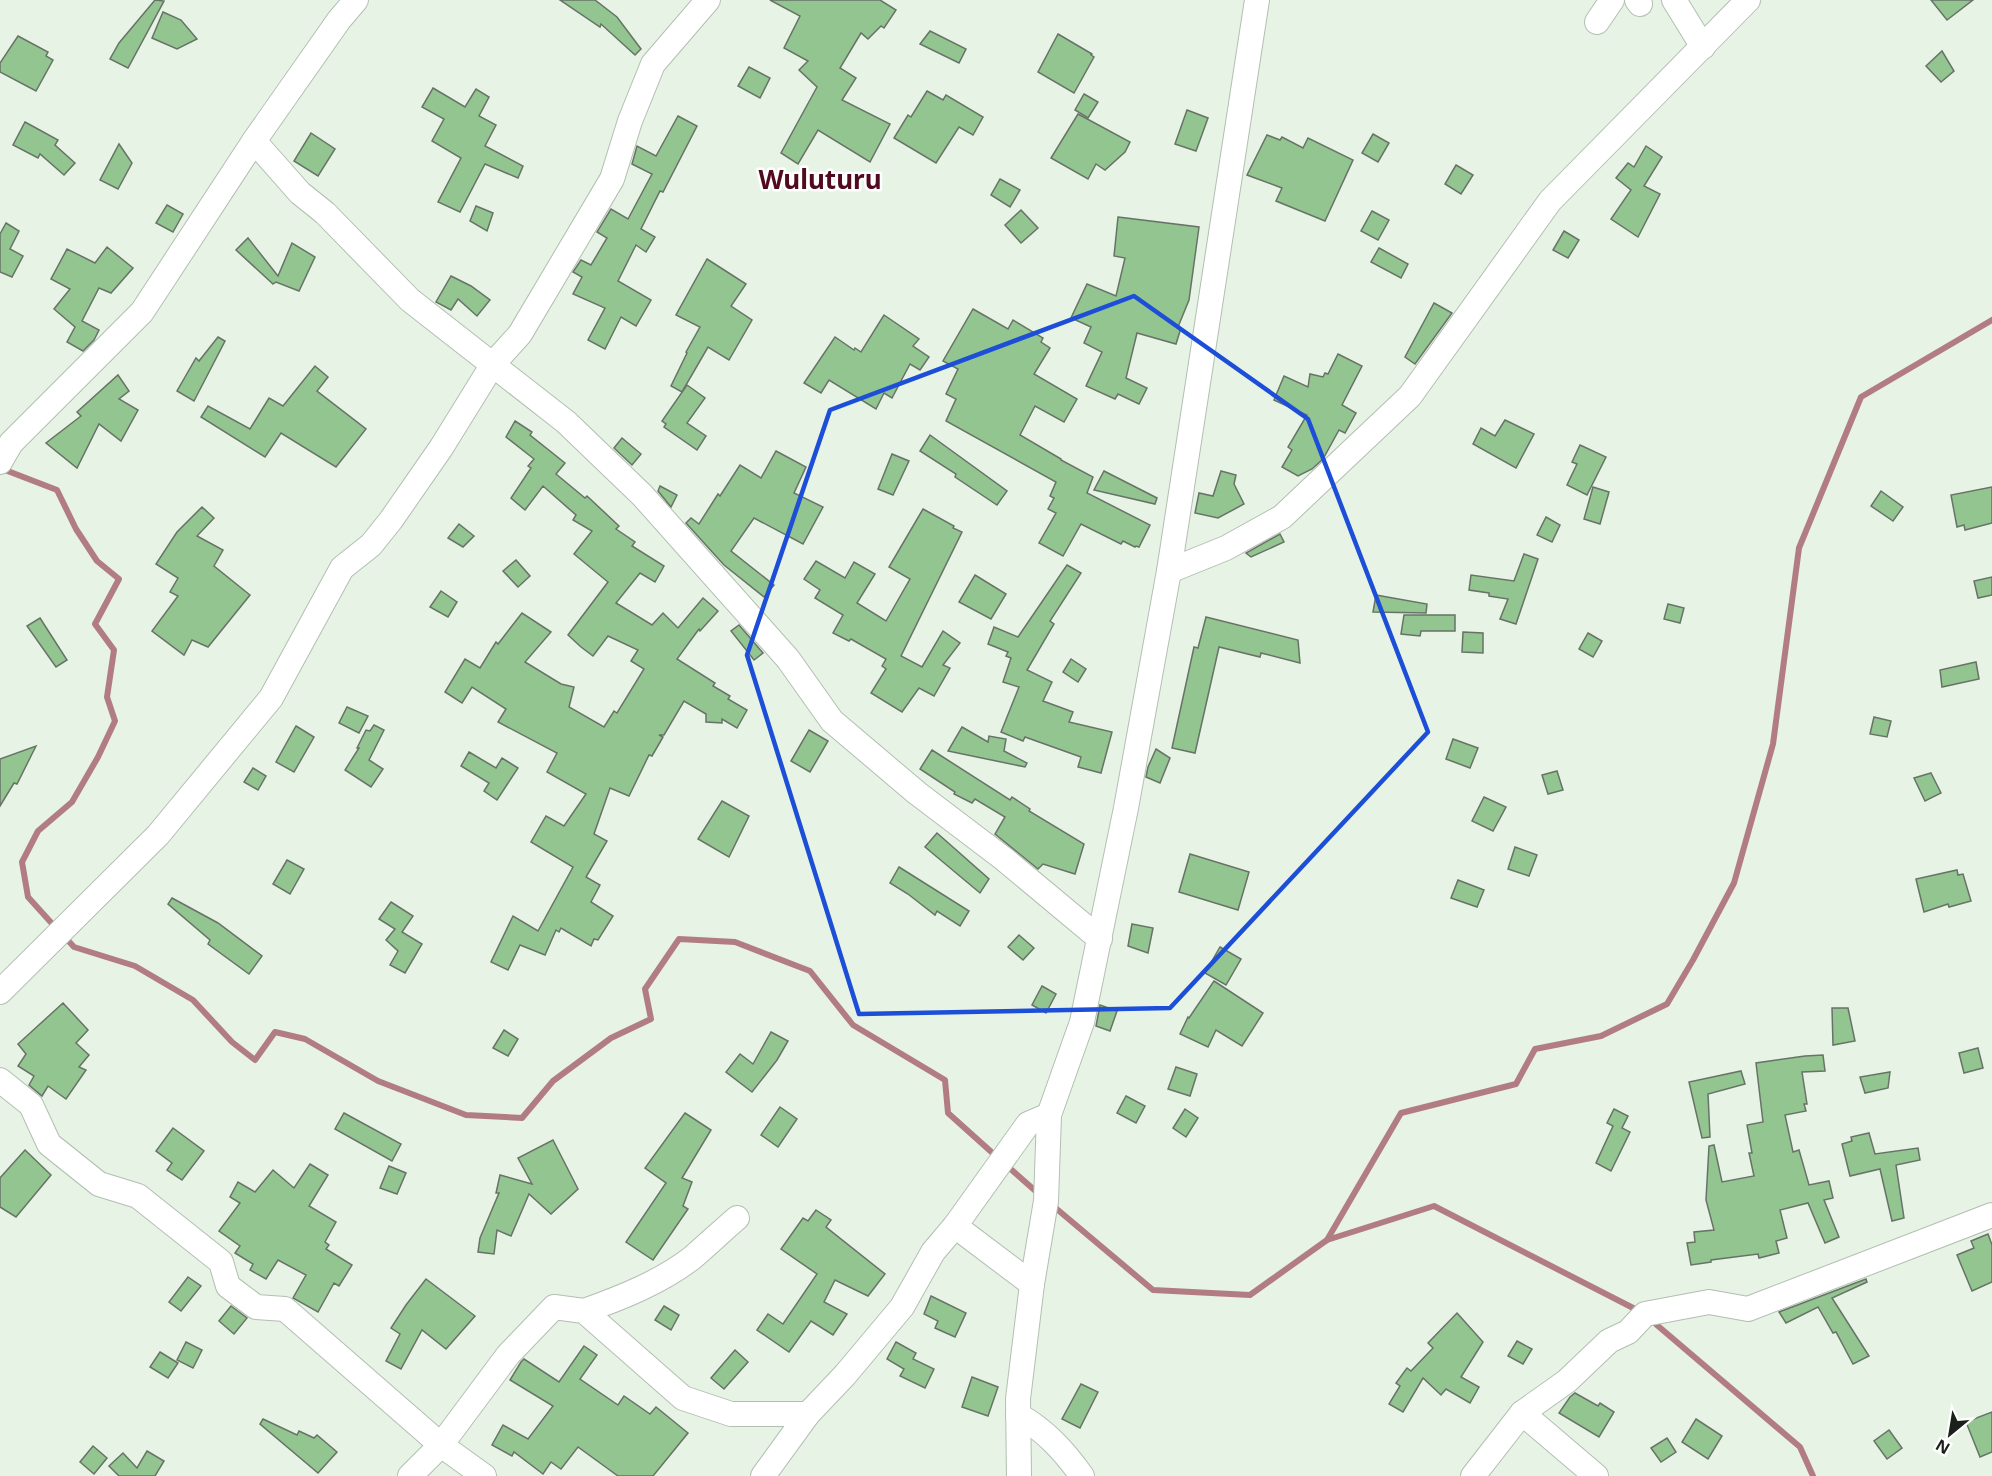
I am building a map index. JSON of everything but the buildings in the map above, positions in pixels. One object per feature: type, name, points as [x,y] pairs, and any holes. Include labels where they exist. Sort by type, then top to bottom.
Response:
[{"type":"street","points":[[2,458],[11,443],[142,312],[254,141],[339,20],[356,0]]},
{"type":"street","points":[[0,992],[158,835],[271,698],[342,568],[371,545],[391,520],[441,448],[493,364],[520,334],[612,179],[630,121],[653,64],[708,0]]},
{"type":"street","points":[[1019,1476],[1018,1399],[1032,1284],[1047,1201],[1048,1115],[1082,1022],[1126,808],[1169,571],[1257,0]]},
{"type":"street","points":[[1597,22],[1612,0]]},
{"type":"street","points":[[1674,0],[1703,47]]},
{"type":"street","points":[[1169,571],[1226,548],[1281,516],[1410,396],[1550,201],[1748,0]]},
{"type":"street","points":[[254,141],[300,193],[326,213],[410,300],[566,422],[642,495],[788,659],[832,721],[917,794],[1004,859],[1100,939]]},
{"type":"street","points":[[0,1080],[31,1105],[49,1144],[99,1184],[138,1196],[220,1262],[228,1286],[256,1307],[285,1309],[441,1445],[484,1476]]},
{"type":"street","points":[[763,1476],[808,1414],[845,1375],[902,1307],[933,1252],[955,1226],[1028,1124],[1048,1115]]},
{"type":"street","points":[[1473,1476],[1522,1413],[1567,1381],[1609,1341],[1628,1332],[1645,1314],[1709,1302],[1748,1309],[1992,1215]]},
{"type":"street","points":[[410,1476],[441,1445],[508,1355],[554,1307],[584,1311],[608,1303],[661,1277],[690,1259],[737,1218]]},
{"type":"street","points":[[955,1226],[1032,1284]]},
{"type":"street","points":[[584,1311],[684,1398],[731,1414],[808,1414]]},
{"type":"street","points":[[1522,1413],[1596,1476]]},
{"type":"street","points":[[1018,1415],[1038,1426],[1065,1453],[1082,1476]]},
{"type":"highlighted area","points":[[1134,296],[1308,419],[1428,732],[1170,1008],[859,1014],[747,655],[830,410]]},
{"type":"waterway","points":[[1327,1240],[1401,1113],[1516,1084],[1535,1049],[1601,1036],[1667,1004],[1734,883],[1773,744],[1799,548],[1861,397],[1992,320]]},
{"type":"waterway","points":[[0,468],[57,490],[76,529],[97,561],[119,579],[95,624],[114,650],[107,697],[115,721],[98,757],[72,802],[38,831],[22,862],[28,897],[56,928]]},
{"type":"waterway","points":[[63,935],[74,947],[135,966],[193,1000],[232,1042],[255,1060],[275,1032],[305,1039],[378,1081],[466,1115],[522,1118],[553,1081],[611,1038],[651,1019],[645,989],[679,939],[735,942],[810,971],[853,1025],[945,1080],[948,1113],[997,1157]]},
{"type":"waterway","points":[[1005,1164],[1040,1195]]},
{"type":"waterway","points":[[1052,1205],[1153,1290],[1250,1295],[1327,1240],[1434,1206],[1641,1312]]},
{"type":"waterway","points":[[1651,1320],[1800,1447],[1813,1476]]},
{"type":"district","name":"Wuluturu","points":[[820,179]]}]
